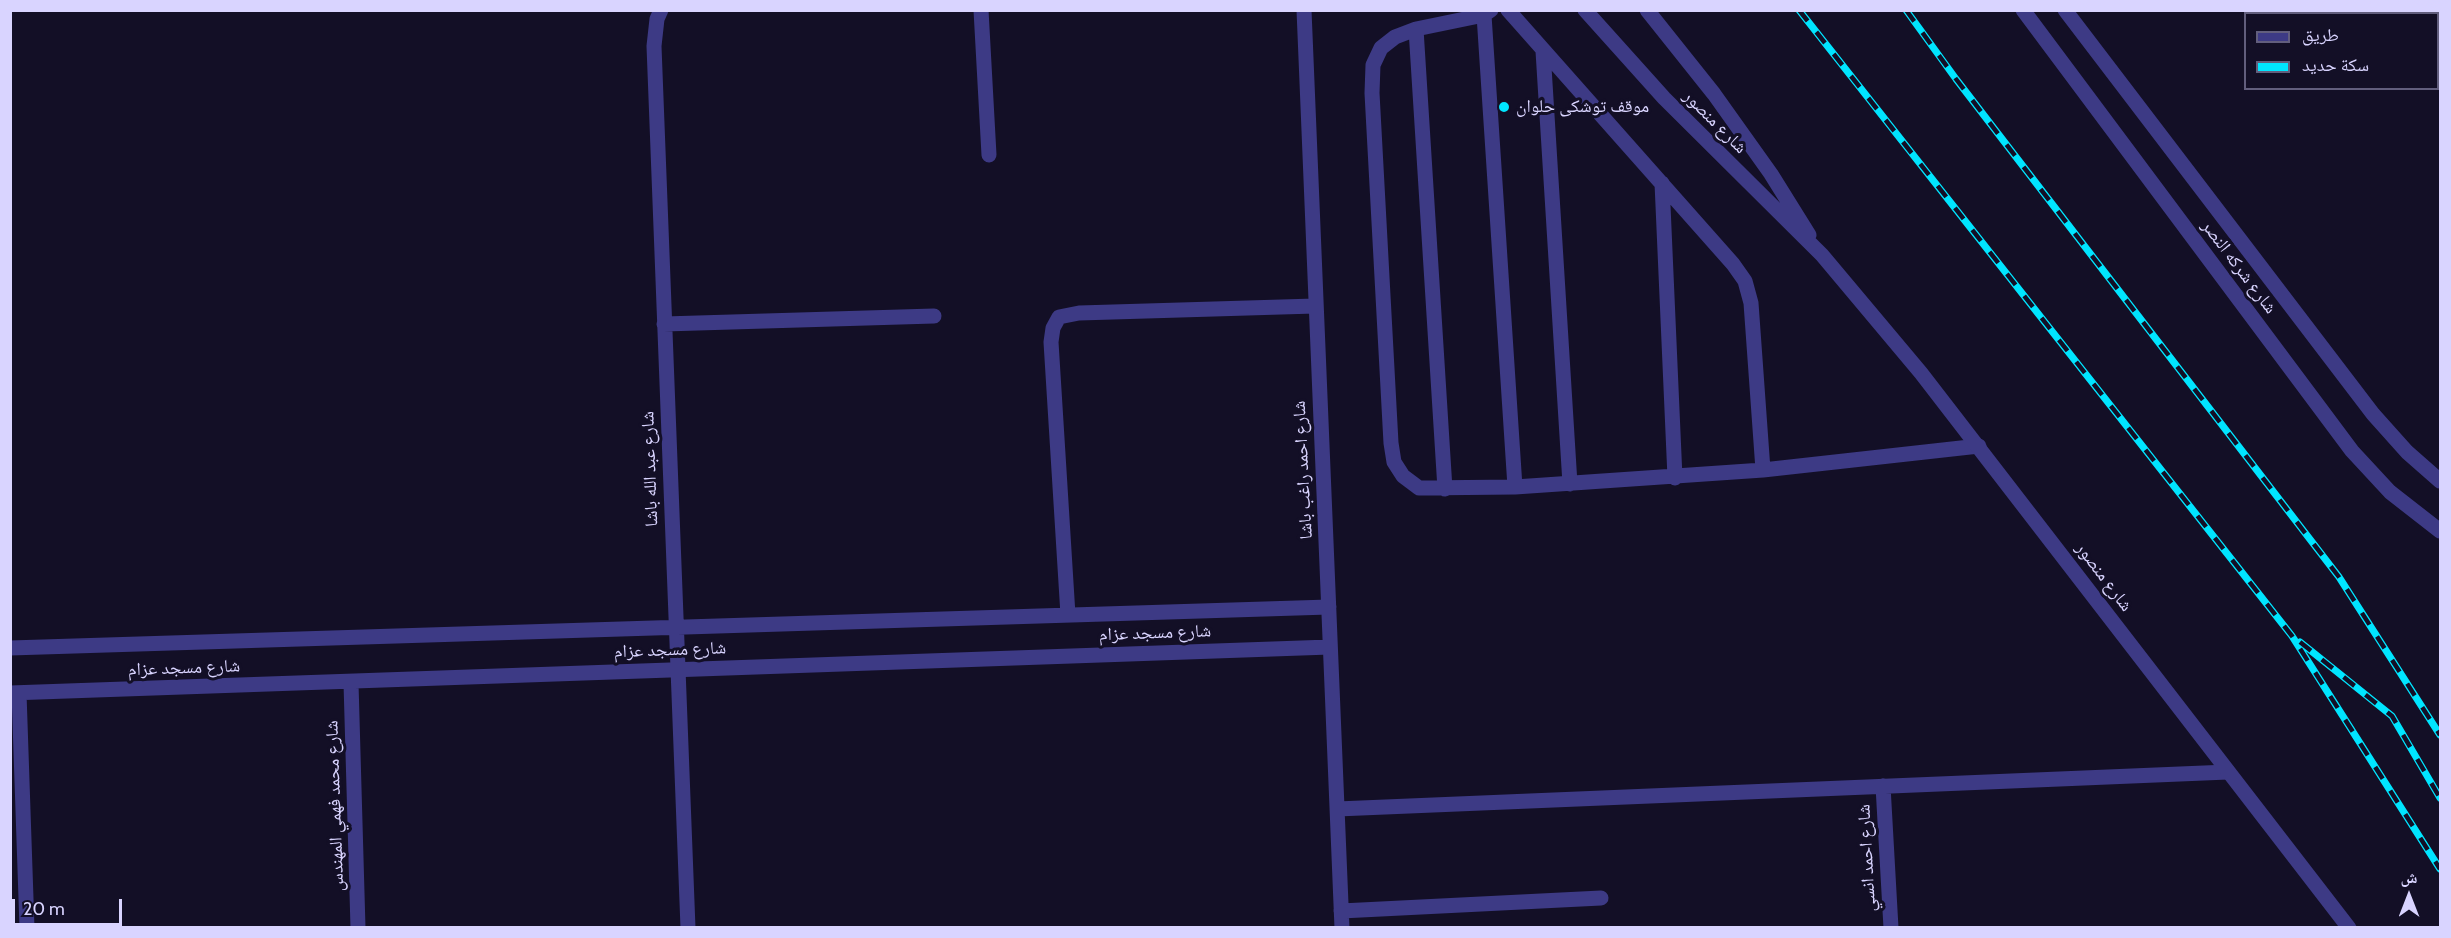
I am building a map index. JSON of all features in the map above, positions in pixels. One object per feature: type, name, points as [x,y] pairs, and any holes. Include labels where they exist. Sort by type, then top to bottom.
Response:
[{"type":"street","name":"شارع عبد الله باشا","points":[[661,10],[657,19],[654,46],[676,669],[688,927]]},
{"type":"street","points":[[981,10],[988,155]]},
{"type":"street","name":"شارع احمد راغب باشا","points":[[1304,10],[1342,927]]},
{"type":"street","points":[[1508,10],[1740,273],[1749,291],[1763,470]]},
{"type":"street","name":"شارع منصور","points":[[1585,10],[1664,98],[1822,255],[1979,446],[2349,927]]},
{"type":"street","name":"شارع منصور","points":[[1647,10],[1714,94],[1771,174],[1822,255]]},
{"type":"street","name":"شارع شركه النصر","points":[[2022,10],[2352,451],[2390,492],[2440,531]]},
{"type":"street","name":"شارع شركه النصر","points":[[2065,10],[2373,414],[2407,452],[2440,481]]},
{"type":"street","points":[[1515,487],[1488,13],[1416,29],[1395,37],[1381,48],[1373,65],[1372,93],[1391,443],[1394,462],[1403,476],[1419,488],[1515,487],[1676,478],[1979,446]]},
{"type":"street","points":[[1416,29],[1444,489]]},
{"type":"street","points":[[1543,51],[1570,484]]},
{"type":"street","points":[[1662,183],[1676,478]]},
{"type":"street","points":[[1068,615],[1051,342],[1053,328],[1059,317],[1079,313],[1315,306]]},
{"type":"street","points":[[664,324],[934,316]]},
{"type":"street","name":"شارع مسجد عزام","points":[[10,648],[1329,607]]},
{"type":"street","name":"شارع مسجد عزام","points":[[15,693],[1330,647]]},
{"type":"street","name":"شارع محمد فهمي المهندس","points":[[351,683],[358,927]]},
{"type":"street","points":[[15,693],[27,927]]},
{"type":"street","points":[[1337,809],[2228,772]]},
{"type":"street","name":"شارع احمد انسي","points":[[1883,786],[1891,927]]},
{"type":"street","points":[[1341,910],[1601,898]]},
{"type":"railway","points":[[1799,10],[2292,636],[2440,869]]},
{"type":"railway","points":[[1906,10],[1956,79],[2339,577],[2440,735]]},
{"type":"railway","points":[[2300,642],[2392,716],[2440,798]]},
{"type":"place","name":"موقف توشكى حلوان","points":[[1504,107]]}]
